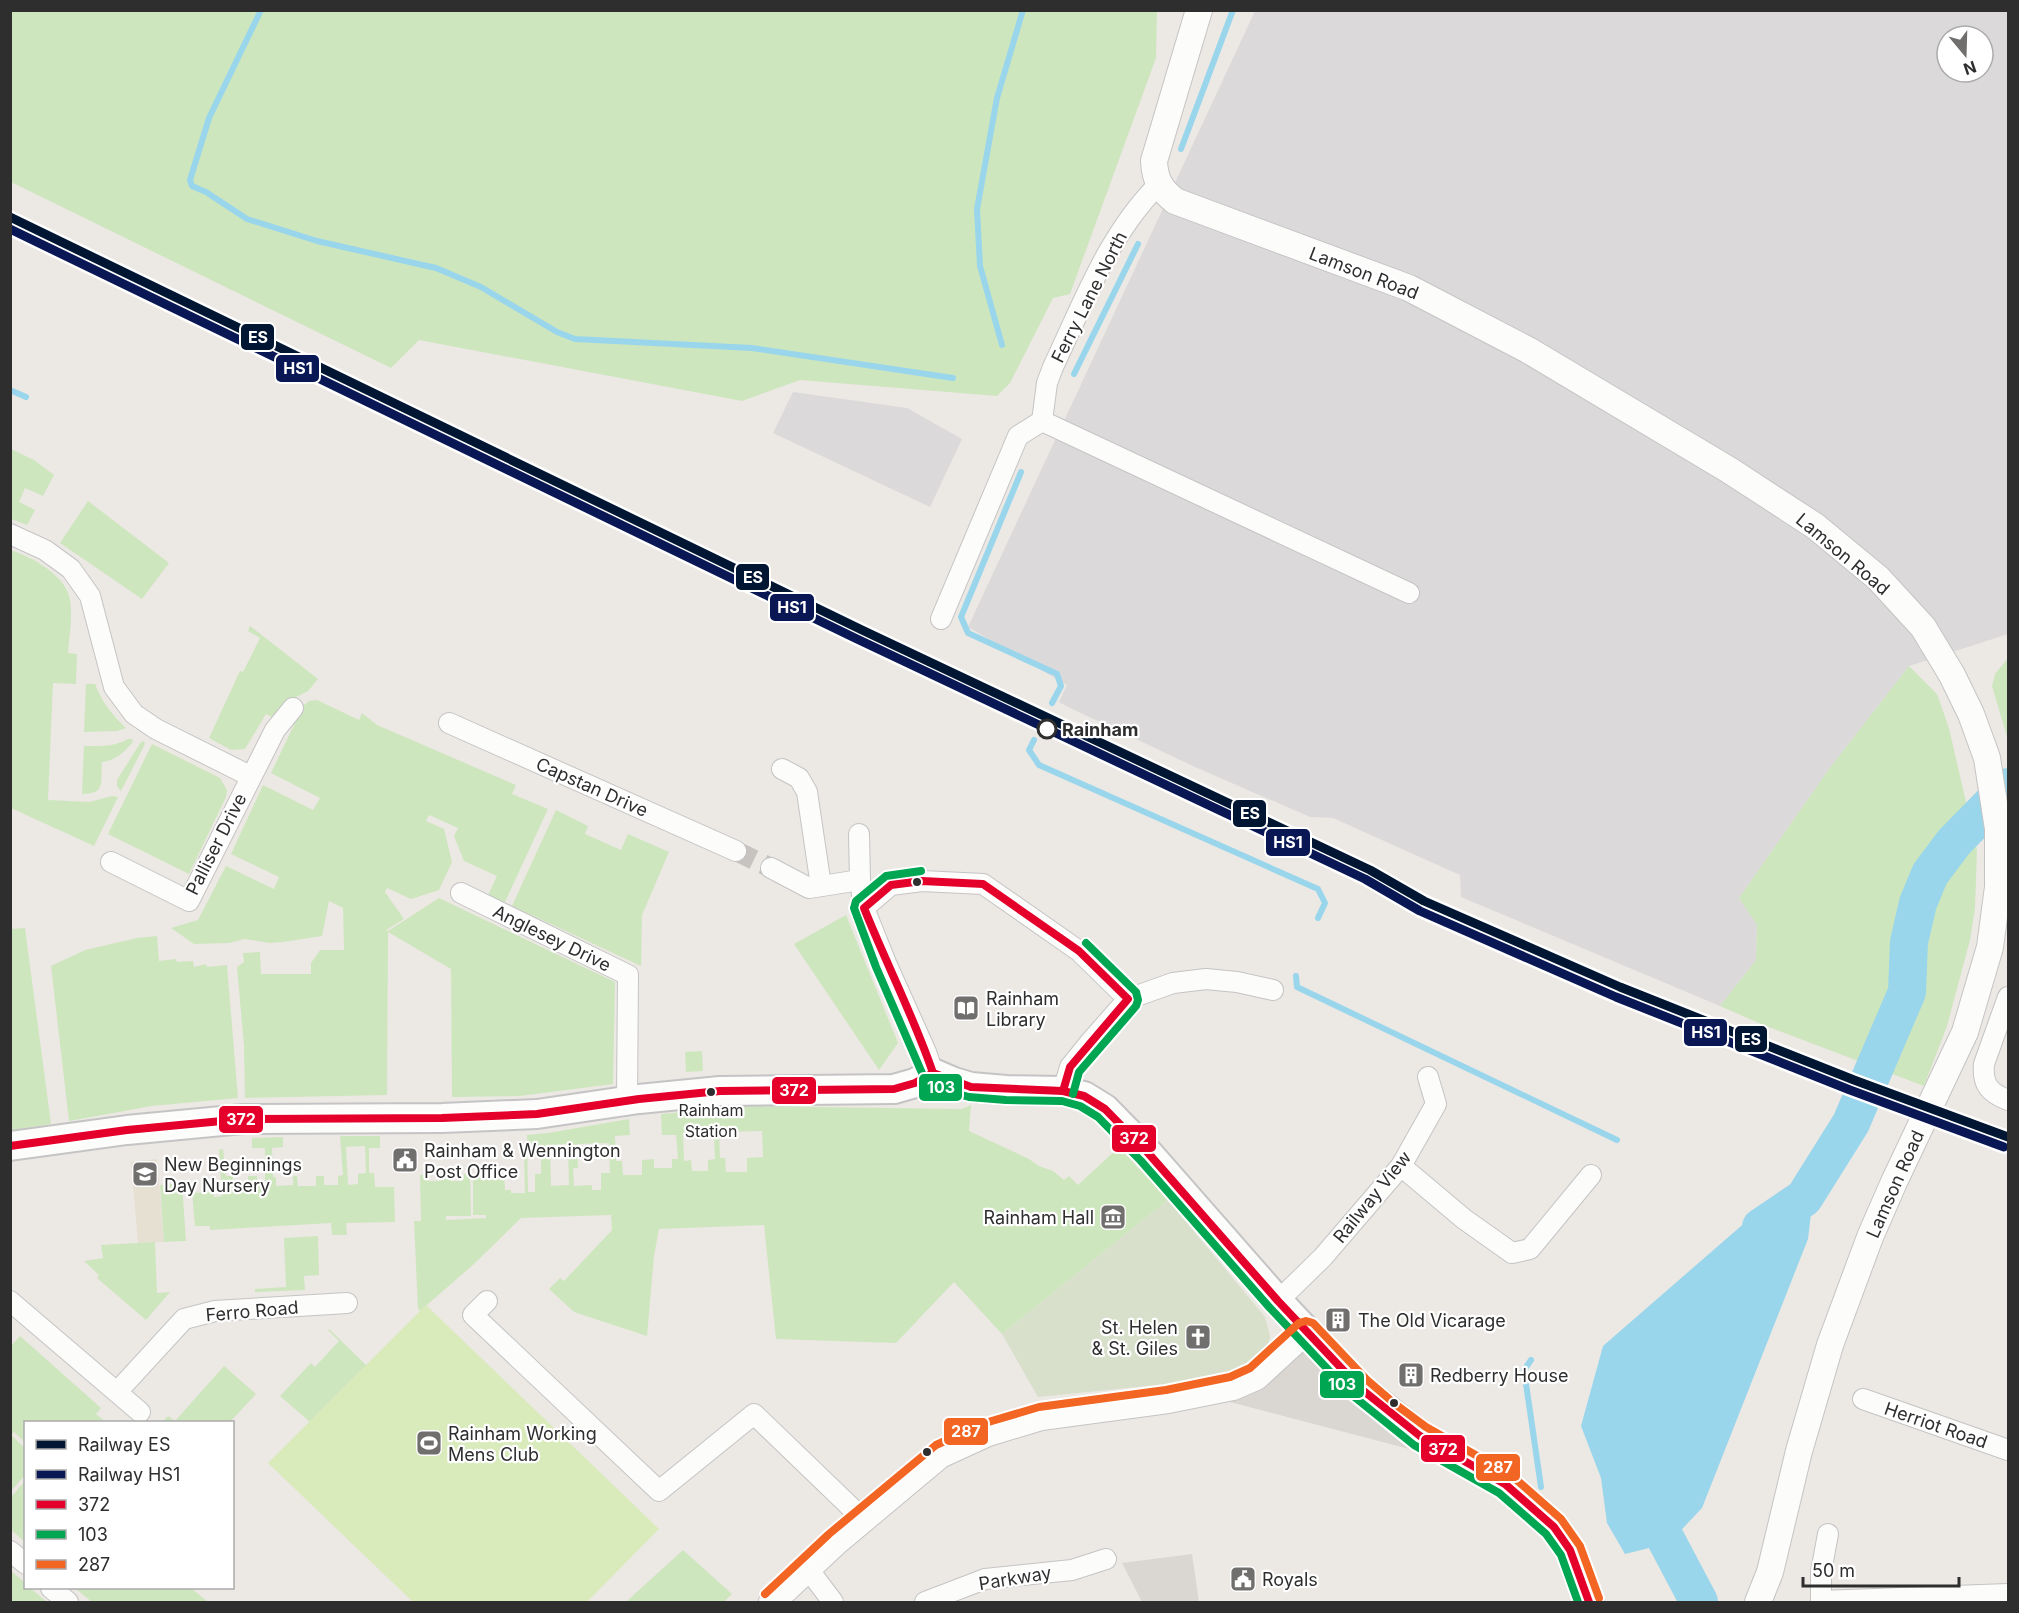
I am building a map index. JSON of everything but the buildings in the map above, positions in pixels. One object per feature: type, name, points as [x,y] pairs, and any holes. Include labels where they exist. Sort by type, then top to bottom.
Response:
[{"type":"main road","points":[[10,1146],[127,1130],[243,1119],[442,1118],[537,1114],[720,1090],[894,1089],[915,1083],[933,1073],[971,1087],[1063,1091],[1084,1096],[1105,1109],[1149,1154],[1278,1301],[1360,1388],[1420,1436],[1505,1484],[1554,1527],[1570,1550],[1587,1602]]},
{"type":"street","points":[[1158,185],[1154,161],[1199,10]]},
{"type":"street","name":"Ferry Lane North","points":[[1042,421],[1050,375],[1111,246],[1139,204],[1158,185]]},
{"type":"street","name":"Lamson Road","points":[[1158,185],[1176,201],[1409,288],[1528,350],[1729,470],[1815,526],[1878,578],[1923,627],[1952,675],[1971,714],[1987,758],[1998,829],[2003,887],[1990,947],[1965,1032],[1870,1237],[1830,1345],[1799,1451],[1770,1572],[1758,1602]]},
{"type":"street","points":[[941,619],[1018,436],[1042,421],[1409,593]]},
{"type":"street","name":"Palliser Drive","points":[[10,534],[45,550],[70,569],[90,596],[114,687],[134,714],[156,729],[250,776]]},
{"type":"street","name":"Palliser Drive","points":[[111,862],[189,901],[274,730],[292,708]]},
{"type":"street","name":"Capstan Drive","points":[[449,723],[736,851]]},
{"type":"street","points":[[782,769],[799,778],[807,792],[821,886]]},
{"type":"street","points":[[858,834],[864,908],[933,1073]]},
{"type":"street","points":[[771,868],[808,888],[860,880]]},
{"type":"street","points":[[864,908],[891,885],[922,881],[983,884],[1079,951],[1128,999]]},
{"type":"street","name":"Anglesey Drive","points":[[461,893],[628,975],[627,1101]]},
{"type":"street","points":[[1063,1091],[1070,1067],[1128,999],[1173,983],[1206,979],[1237,982],[1274,990]]},
{"type":"street","points":[[2008,997],[1984,1064],[1983,1075],[1983,1081],[1990,1089],[2008,1100]]},
{"type":"street","name":"Railway View","points":[[1278,1301],[1323,1257],[1401,1166],[1436,1104],[1428,1077]]},
{"type":"street","points":[[1401,1166],[1464,1219],[1512,1253],[1530,1249],[1591,1175]]},
{"type":"street","points":[[10,1301],[140,1412]]},
{"type":"street","points":[[487,1301],[472,1316],[659,1491],[754,1414],[863,1519]]},
{"type":"street","name":"Ferro Road","points":[[117,1392],[184,1319],[215,1311],[347,1303]]},
{"type":"street","points":[[772,1602],[836,1542],[940,1455],[988,1433],[1041,1416],[1168,1400],[1233,1387],[1256,1377],[1306,1331]]},
{"type":"street","name":"Herriot Road","points":[[1863,1399],[2008,1450]]},
{"type":"street","points":[[1828,1534],[1821,1572],[1821,1601],[2008,1594]]},
{"type":"street","points":[[10,1551],[24,1562]]},
{"type":"street","name":"Parkway","points":[[925,1602],[986,1579],[1072,1570],[1106,1559]]},
{"type":"street","points":[[808,1569],[833,1602]]},
{"type":"street","points":[[53,1589],[68,1602]]},
{"type":"shaded area","points":[[1255,11],[2008,11],[2008,634],[1909,666],[1829,769],[1739,898],[1757,925],[1756,960],[1720,1006],[1461,897],[1460,875],[1333,818],[1310,817],[1195,767],[1066,706],[1059,702],[1067,685],[968,627]]},
{"type":"shaded area","points":[[793,392],[907,408],[962,439],[930,507],[773,433]]},
{"type":"shaded area","points":[[157,1159],[164,1242],[138,1243],[131,1162]]},
{"type":"shaded area","points":[[1300,1351],[1307,1353],[1355,1402],[1413,1450],[1230,1402],[1255,1387]]},
{"type":"shaded area","points":[[1192,1554],[1199,1602],[1142,1602],[1122,1563]]},
{"type":"green space","points":[[1157,10],[1156,58],[1070,294],[1053,298],[1010,383],[997,396],[800,380],[742,401],[419,340],[391,368],[11,182],[11,11]]},
{"type":"green space","points":[[11,449],[34,460],[54,475],[43,496],[25,488],[19,502],[35,510],[27,525],[11,519]]},
{"type":"green space","points":[[88,501],[169,563],[142,599],[60,543]]},
{"type":"green space","points":[[11,550],[29,557],[56,575],[70,600],[68,653],[77,654],[76,684],[53,683],[48,800],[89,802],[112,796],[118,797],[94,846],[11,808]]},
{"type":"green space","points":[[250,626],[318,679],[308,691],[287,702],[275,719],[266,714],[245,749],[231,750],[209,738],[240,671],[243,672],[260,638],[248,631]]},
{"type":"green space","points":[[2008,658],[2008,740],[1992,686],[1995,674]]},
{"type":"green space","points":[[1909,666],[1937,694],[1949,728],[1977,850],[1975,908],[1970,940],[1947,1026],[1924,1086],[1720,1006],[1756,960],[1757,925],[1739,898],[1829,769]]},
{"type":"green space","points":[[86,684],[95,684],[108,708],[126,728],[117,731],[84,732]]},
{"type":"green space","points":[[317,700],[359,720],[362,713],[377,725],[516,785],[512,794],[548,809],[505,902],[488,895],[497,876],[464,861],[454,836],[458,828],[429,815],[426,821],[444,829],[452,862],[439,890],[411,899],[387,888],[385,892],[404,919],[386,930],[388,931],[439,898],[615,982],[613,1084],[520,1096],[452,1097],[451,969],[388,932],[387,1095],[245,1098],[244,1046],[237,967],[244,962],[243,953],[260,952],[261,974],[311,974],[311,963],[320,950],[344,950],[343,908],[329,901],[322,936],[283,942],[270,943],[244,939],[229,943],[194,944],[171,928],[198,920],[226,866],[274,889],[279,877],[231,854],[263,785],[313,810],[320,798],[271,773],[303,706],[309,701]]},
{"type":"green space","points":[[132,739],[133,742],[123,752],[111,760],[102,762],[99,789],[82,794],[84,746],[112,745]]},
{"type":"green space","points":[[144,741],[145,744],[121,791],[117,786],[117,780],[141,742]]},
{"type":"green space","points":[[152,744],[220,778],[227,790],[226,797],[189,874],[108,834]]},
{"type":"green space","points":[[556,810],[588,826],[585,834],[621,850],[628,834],[669,852],[642,915],[641,966],[512,906]]},
{"type":"green space","points":[[846,915],[898,1043],[879,1070],[794,944]]},
{"type":"green space","points":[[25,928],[51,1124],[11,1130],[11,929]]},
{"type":"green space","points":[[157,936],[159,961],[176,959],[177,962],[193,961],[194,967],[206,964],[207,967],[227,965],[238,1098],[152,1106],[69,1121],[51,966],[85,950],[137,938]]},
{"type":"green space","points":[[702,1051],[703,1071],[686,1072],[685,1052]]},
{"type":"green space","points":[[971,1105],[969,1131],[1053,1171],[1064,1180],[1069,1176],[1078,1185],[1119,1147],[1168,1200],[1002,1334],[954,1282],[896,1343],[776,1339],[764,1225],[659,1229],[654,1256],[647,1336],[574,1312],[549,1289],[560,1278],[564,1281],[612,1230],[611,1215],[521,1218],[474,1264],[420,1311],[418,1309],[414,1221],[421,1221],[420,1175],[428,1175],[428,1181],[439,1181],[439,1175],[451,1174],[451,1181],[463,1181],[464,1174],[470,1174],[471,1216],[446,1216],[446,1220],[486,1218],[486,1215],[473,1215],[473,1174],[504,1174],[505,1190],[511,1190],[511,1193],[525,1193],[524,1147],[527,1147],[528,1192],[535,1192],[535,1174],[541,1174],[541,1146],[527,1146],[527,1135],[629,1119],[630,1135],[615,1136],[616,1161],[622,1161],[623,1175],[642,1175],[642,1160],[654,1159],[654,1168],[672,1168],[672,1159],[678,1159],[676,1135],[662,1135],[661,1114],[750,1106],[962,1109]],"holes":[[[762,1131],[763,1157],[747,1158],[747,1172],[726,1172],[725,1158],[720,1158],[719,1132]],[[683,1133],[714,1133],[715,1159],[708,1160],[708,1171],[692,1171],[691,1160],[684,1161]],[[609,1143],[610,1173],[601,1173],[601,1190],[592,1190],[592,1185],[574,1186],[573,1168],[578,1168],[577,1144]],[[568,1144],[569,1185],[551,1186],[550,1145]]]},
{"type":"green space","points":[[340,1136],[380,1136],[380,1148],[369,1148],[369,1173],[374,1173],[375,1187],[394,1187],[395,1222],[346,1223],[347,1235],[332,1235],[331,1223],[210,1230],[210,1226],[195,1226],[192,1193],[214,1192],[214,1197],[222,1196],[219,1150],[223,1149],[226,1176],[233,1176],[233,1184],[248,1184],[248,1176],[257,1176],[257,1184],[265,1184],[265,1148],[252,1148],[252,1138],[283,1137],[283,1147],[272,1148],[273,1177],[276,1177],[276,1186],[293,1185],[293,1176],[297,1176],[298,1186],[316,1186],[316,1176],[324,1176],[324,1185],[338,1185],[338,1176],[343,1175]],"holes":[[[365,1146],[366,1173],[358,1174],[358,1184],[348,1185],[346,1147]]]},
{"type":"green space","points":[[182,1183],[186,1241],[164,1242],[160,1185]]},
{"type":"green space","points":[[1168,1200],[1265,1317],[1270,1336],[1266,1355],[1237,1377],[1038,1397],[1002,1334]]},
{"type":"green space","points":[[318,1236],[319,1275],[304,1276],[305,1290],[255,1292],[255,1289],[286,1287],[284,1238]]},
{"type":"green space","points":[[155,1242],[157,1293],[170,1292],[146,1320],[97,1278],[99,1275],[84,1261],[103,1258],[101,1245]]},
{"type":"green space","name":"Rainham Working Mens Club","points":[[426,1305],[659,1529],[587,1602],[413,1602],[268,1463]]},
{"type":"green space","points":[[329,1329],[367,1366],[310,1422],[280,1396],[311,1363],[315,1367],[339,1341]]},
{"type":"green space","points":[[20,1336],[101,1408],[96,1414],[105,1421],[24,1421],[24,1441],[14,1432],[11,1435],[11,1346]]},
{"type":"green space","points":[[224,1366],[256,1394],[231,1421],[175,1421]]},
{"type":"green space","points":[[168,1416],[175,1421],[163,1421]]},
{"type":"green space","points":[[11,1435],[24,1447],[24,1476],[11,1491]]},
{"type":"green space","points":[[24,1482],[24,1541],[10,1529],[11,1497]]},
{"type":"green space","points":[[683,1550],[732,1594],[724,1602],[626,1602]]},
{"type":"green space","points":[[10,1570],[24,1582],[24,1589],[31,1589],[47,1602],[11,1602]]},
{"type":"green space","points":[[76,1589],[192,1589],[208,1602],[92,1602]]},
{"type":"water","points":[[1813,1197],[1808,1239],[1702,1508],[1669,1543],[1625,1554],[1607,1523],[1601,1478],[1581,1426],[1603,1346],[1771,1200]]},
{"type":"waterway","points":[[261,10],[209,118],[190,180],[192,186],[206,192],[247,219],[317,241],[436,268],[481,287],[557,332],[575,339],[752,348],[953,378]]},
{"type":"waterway","points":[[1002,345],[980,266],[977,209],[997,98],[1023,10]]},
{"type":"waterway","points":[[1181,149],[1233,10]]},
{"type":"waterway","points":[[1074,374],[1138,244]]},
{"type":"waterway","points":[[10,390],[26,397]]},
{"type":"waterway","points":[[1021,472],[961,617],[968,633],[1057,674],[1061,686],[1052,703]]},
{"type":"waterway","points":[[1034,740],[1029,750],[1039,765],[1318,889],[1325,903],[1318,918]]},
{"type":"waterway","points":[[1761,1227],[1804,1198],[1851,1123],[1907,992],[1909,942],[1918,903],[1930,874],[1954,842],[2008,787]]},
{"type":"waterway","points":[[1296,976],[1297,987],[1617,1140]]},
{"type":"waterway","points":[[1531,1360],[1524,1370],[1541,1487]]},
{"type":"waterway","points":[[1663,1493],[1662,1532],[1699,1602]]},
{"type":"tunnel","points":[[736,851],[771,868]]},
{"type":"rail line","name":"ES","points":[[10,217],[862,630],[1370,870],[1424,901],[1620,987],[1854,1080],[2008,1137]]},
{"type":"rail line","name":"HS1","points":[[10,229],[857,639],[1365,879],[1420,911],[1616,997],[1850,1090],[2004,1147]]},
{"type":"transit line","name":"103","points":[[921,871],[886,876],[856,901],[854,908],[876,967],[925,1080],[950,1092],[969,1097],[1062,1101],[1080,1106],[1098,1117],[1141,1161],[1270,1308],[1352,1395],[1414,1445],[1499,1493],[1546,1534],[1561,1555],[1578,1602]]},
{"type":"transit line","name":"372","points":[[933,1073],[864,908],[891,885],[922,881],[983,884],[1079,951],[1128,999],[1070,1067],[1063,1091]]},
{"type":"transit line","name":"103","points":[[1073,1094],[1079,1072],[1136,1006],[1138,1000],[1136,992],[1086,943]]},
{"type":"transit line","name":"372","points":[[933,1073],[971,1087],[1063,1091],[1084,1096],[1105,1109],[1149,1154],[1278,1301],[1360,1388],[1420,1436],[1505,1484],[1554,1527],[1570,1550],[1589,1602]]},
{"type":"transit line","name":"372","points":[[10,1146],[127,1130],[243,1119],[442,1118],[537,1114],[639,1099],[720,1091],[894,1089],[915,1083],[933,1073]]},
{"type":"transit line","name":"287","points":[[765,1594],[829,1534],[936,1445],[985,1423],[1039,1407],[1166,1390],[1230,1377],[1250,1368],[1299,1323],[1306,1321],[1313,1323],[1367,1380],[1395,1404],[1426,1427],[1511,1475],[1561,1519],[1580,1546],[1599,1598]]},
{"type":"place","name":"Rainham","points":[[1047,729]]},
{"type":"place","name":"Rainham Library","points":[[966,1008]]},
{"type":"place","name":"Rainham Station","points":[[711,1092]]},
{"type":"place","name":"Rainham & Wennington Post Office","points":[[405,1160]]},
{"type":"place","name":"New Beginnings Day Nursery","points":[[145,1174]]},
{"type":"place","name":"Rainham Hall","points":[[1113,1217]]},
{"type":"place","name":"The Old Vicarage","points":[[1338,1320]]},
{"type":"place","name":"St. Helen & St. Giles","points":[[1198,1337]]},
{"type":"place","name":"Redberry House","points":[[1411,1375]]},
{"type":"place","name":"Rainham Working Mens Club","points":[[429,1443]]},
{"type":"place","name":"Royals","points":[[1243,1579]]}]
